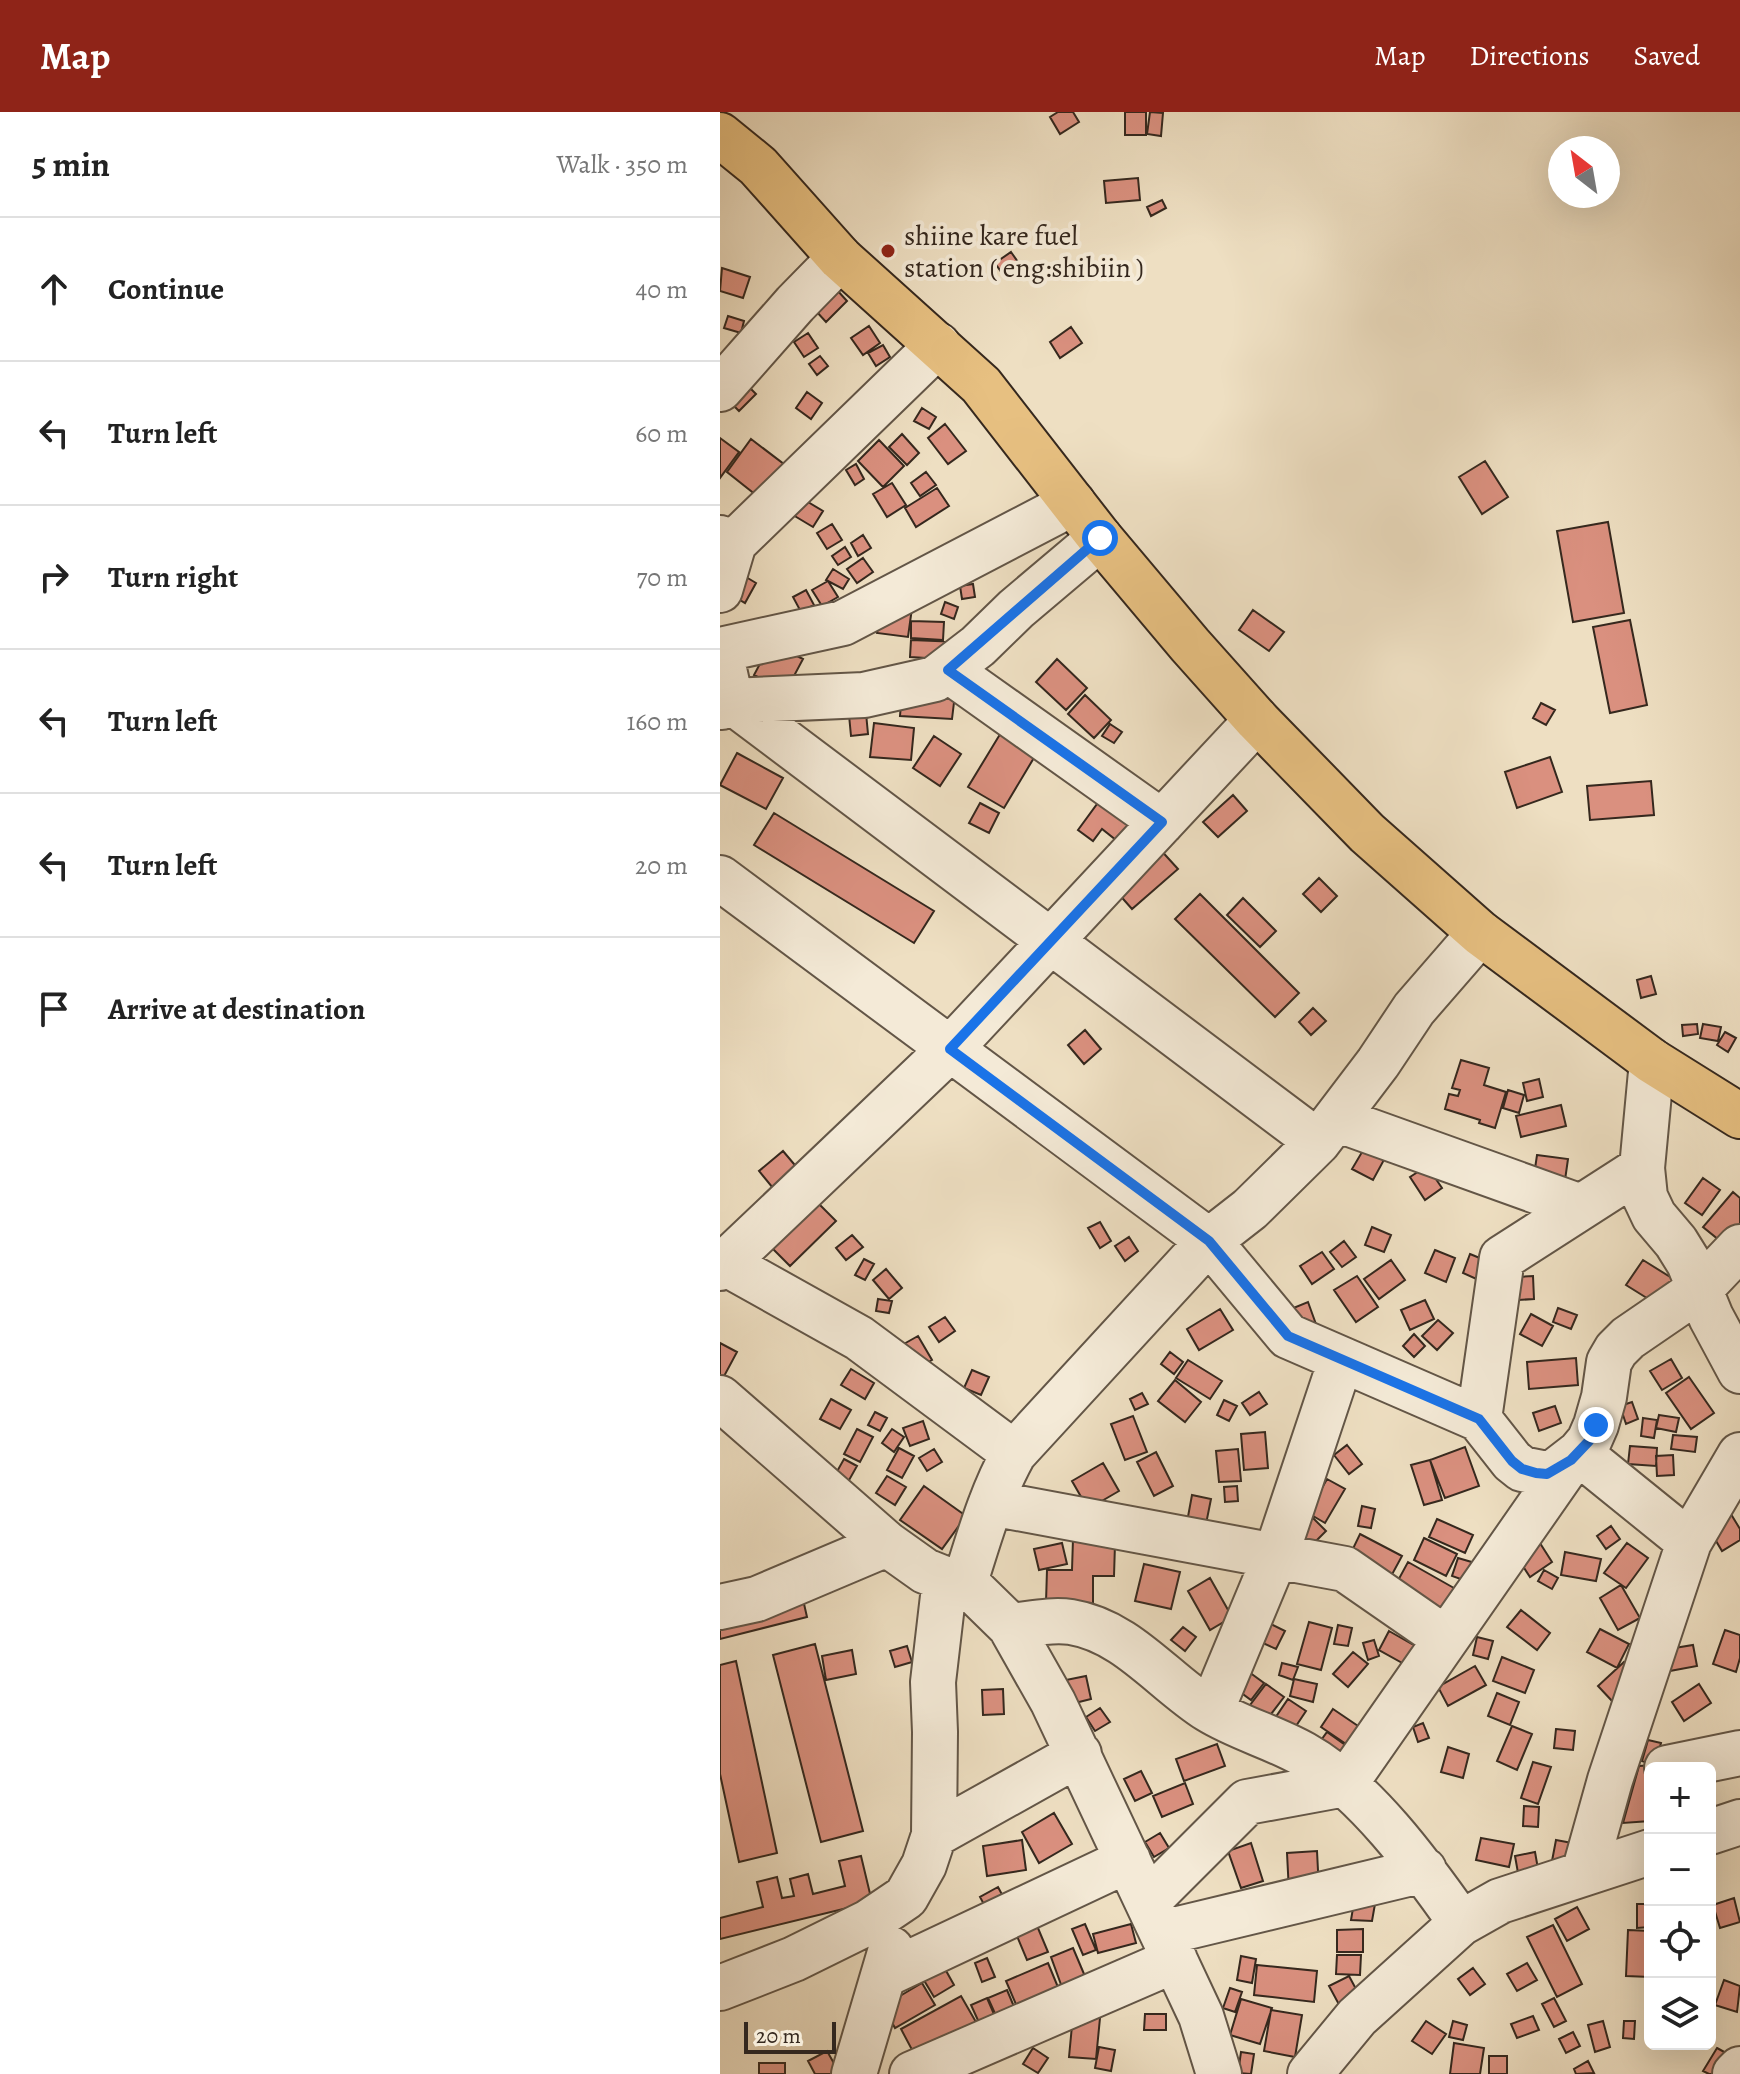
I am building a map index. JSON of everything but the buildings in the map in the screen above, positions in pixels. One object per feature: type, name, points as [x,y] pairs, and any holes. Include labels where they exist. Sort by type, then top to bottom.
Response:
[{"type":"highway","points":[[731,112],[758,166]]},
{"type":"highway","points":[[720,135],[758,166],[840,258],[981,385],[1100,538],[1190,645],[1257,720],[1367,833],[1480,933],[1652,1061],[1740,1116]]},
{"type":"street","points":[[720,389],[840,258]]},
{"type":"street","points":[[720,590],[727,540],[938,345]]},
{"type":"street","points":[[1073,503],[843,623],[720,651],[726,705],[1051,941],[1327,1130],[1581,1207]]},
{"type":"street","points":[[726,705],[864,695],[935,679],[1100,538]]},
{"type":"street","points":[[948,670],[1162,822]]},
{"type":"street","points":[[1014,1453],[859,1338],[723,1265],[950,1049],[1257,720]]},
{"type":"street","points":[[720,878],[1209,1241],[1288,1336],[1479,1419],[1522,1469],[1547,1474],[1575,1456]]},
{"type":"street","points":[[854,2074],[906,1897],[924,1865],[934,1835],[933,1682],[955,1581],[1014,1453],[1209,1241],[1250,1209],[1327,1130],[1414,1009],[1480,933]]},
{"type":"street","points":[[1652,1061],[1642,1168],[1645,1197],[1654,1216],[1676,1242],[1740,1371]]},
{"type":"street","points":[[1479,1419],[1502,1258],[1642,1168]]},
{"type":"street","points":[[1162,1931],[1247,1802],[1345,1784],[1575,1456],[1589,1441],[1604,1397],[1609,1362],[1616,1350],[1628,1338],[1701,1288],[1740,1247]]},
{"type":"street","points":[[1211,1711],[1276,1555],[1341,1360]]},
{"type":"street","points":[[720,1398],[887,1544],[925,1571],[955,1581],[1010,1626],[1079,1754],[1162,1931],[1201,2016],[1219,2074]]},
{"type":"street","points":[[1584,1873],[1630,1776],[1689,1542],[1740,1455]]},
{"type":"street","points":[[1575,1456],[1689,1542]]},
{"type":"street","points":[[991,1503],[1345,1569],[1446,1639]]},
{"type":"street","points":[[720,1607],[757,1599],[887,1544]]},
{"type":"street","points":[[1010,1626],[1055,1621],[1096,1629],[1120,1640],[1168,1681],[1211,1711],[1302,1753],[1345,1784],[1424,1870],[1461,1923]]},
{"type":"street","points":[[1696,1762],[1740,1753]]},
{"type":"street","points":[[934,1835],[1079,1754]]},
{"type":"street","points":[[1716,1830],[1740,1822]]},
{"type":"street","points":[[1310,2074],[1357,2017],[1461,1923],[1500,1901],[1644,1854]]},
{"type":"street","points":[[884,1975],[1128,1860]]},
{"type":"street","points":[[912,2074],[1162,1931],[1424,1870]]},
{"type":"street","points":[[720,1988],[794,1959],[869,1922],[906,1897]]},
{"type":"street","points":[[1735,2074],[1740,2069]]},
{"type":"place","name":"shiine kare fuel station ( eng:shibiin )","points":[[888,251]]},
{"type":"route","points":[[1100,538],[948,670],[1162,822],[950,1049],[1209,1241],[1288,1336],[1479,1419],[1522,1469],[1547,1474],[1557,1470],[1579,1453],[1596,1425]]}]
